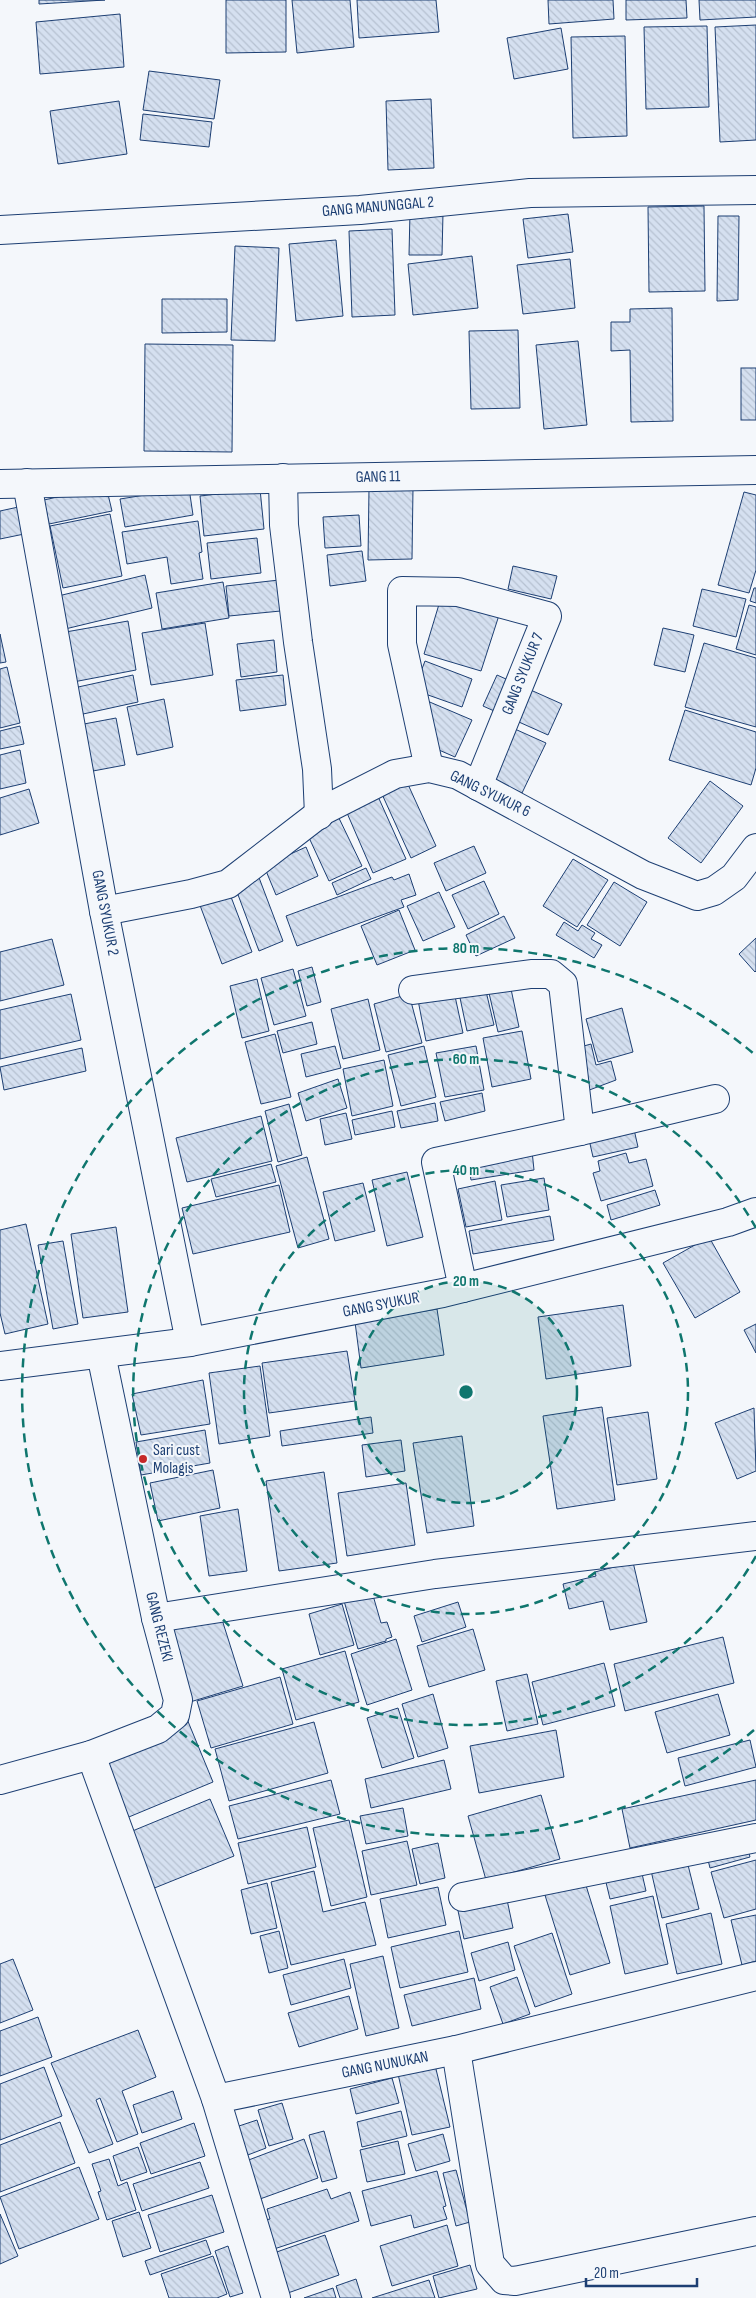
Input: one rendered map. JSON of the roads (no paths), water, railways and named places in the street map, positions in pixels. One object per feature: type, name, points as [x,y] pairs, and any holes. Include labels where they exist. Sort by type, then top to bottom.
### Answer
[{"type":"street","name":"GANG MANUNGGAL 2","points":[[0,230],[360,210],[530,193],[756,190]]},
{"type":"street","name":"GANG 11","points":[[0,484],[756,470]]},
{"type":"street","points":[[283,478],[284,525],[298,642],[317,769],[319,815]]},
{"type":"street","name":"GANG SYUKUR 2","points":[[27,483],[104,911],[190,1342]]},
{"type":"street","name":"GANG SYUKUR 7","points":[[429,768],[402,644],[402,591],[458,592],[546,616],[478,786]]},
{"type":"street","name":"GANG SYUKUR 6","points":[[104,911],[191,894],[228,884],[319,815],[395,774],[429,768],[458,775],[643,875],[697,896],[714,891],[734,877],[756,848]]},
{"type":"street","points":[[413,990],[531,974],[551,974],[562,984],[566,1002],[580,1131]]},
{"type":"street","points":[[463,1288],[436,1162],[715,1099]]},
{"type":"street","name":"GANG SYUKUR","points":[[0,1366],[190,1342],[463,1288],[728,1222],[756,1212]]},
{"type":"street","name":"GANG REZEKI","points":[[0,1780],[91,1755],[158,1729],[175,1715],[178,1700],[156,1618],[101,1354]]},
{"type":"street","points":[[156,1618],[435,1574],[756,1536]]},
{"type":"street","points":[[91,1755],[216,2099],[276,2298]]},
{"type":"street","points":[[463,1897],[756,1838]]},
{"type":"street","name":"GANG NUNUKAN","points":[[216,2099],[456,2050],[756,1976]]},
{"type":"street","points":[[456,2050],[490,2264],[504,2280],[515,2281],[756,2231]]},
{"type":"place","name":"Sari cust Molagis","points":[[143,1459]]}]
